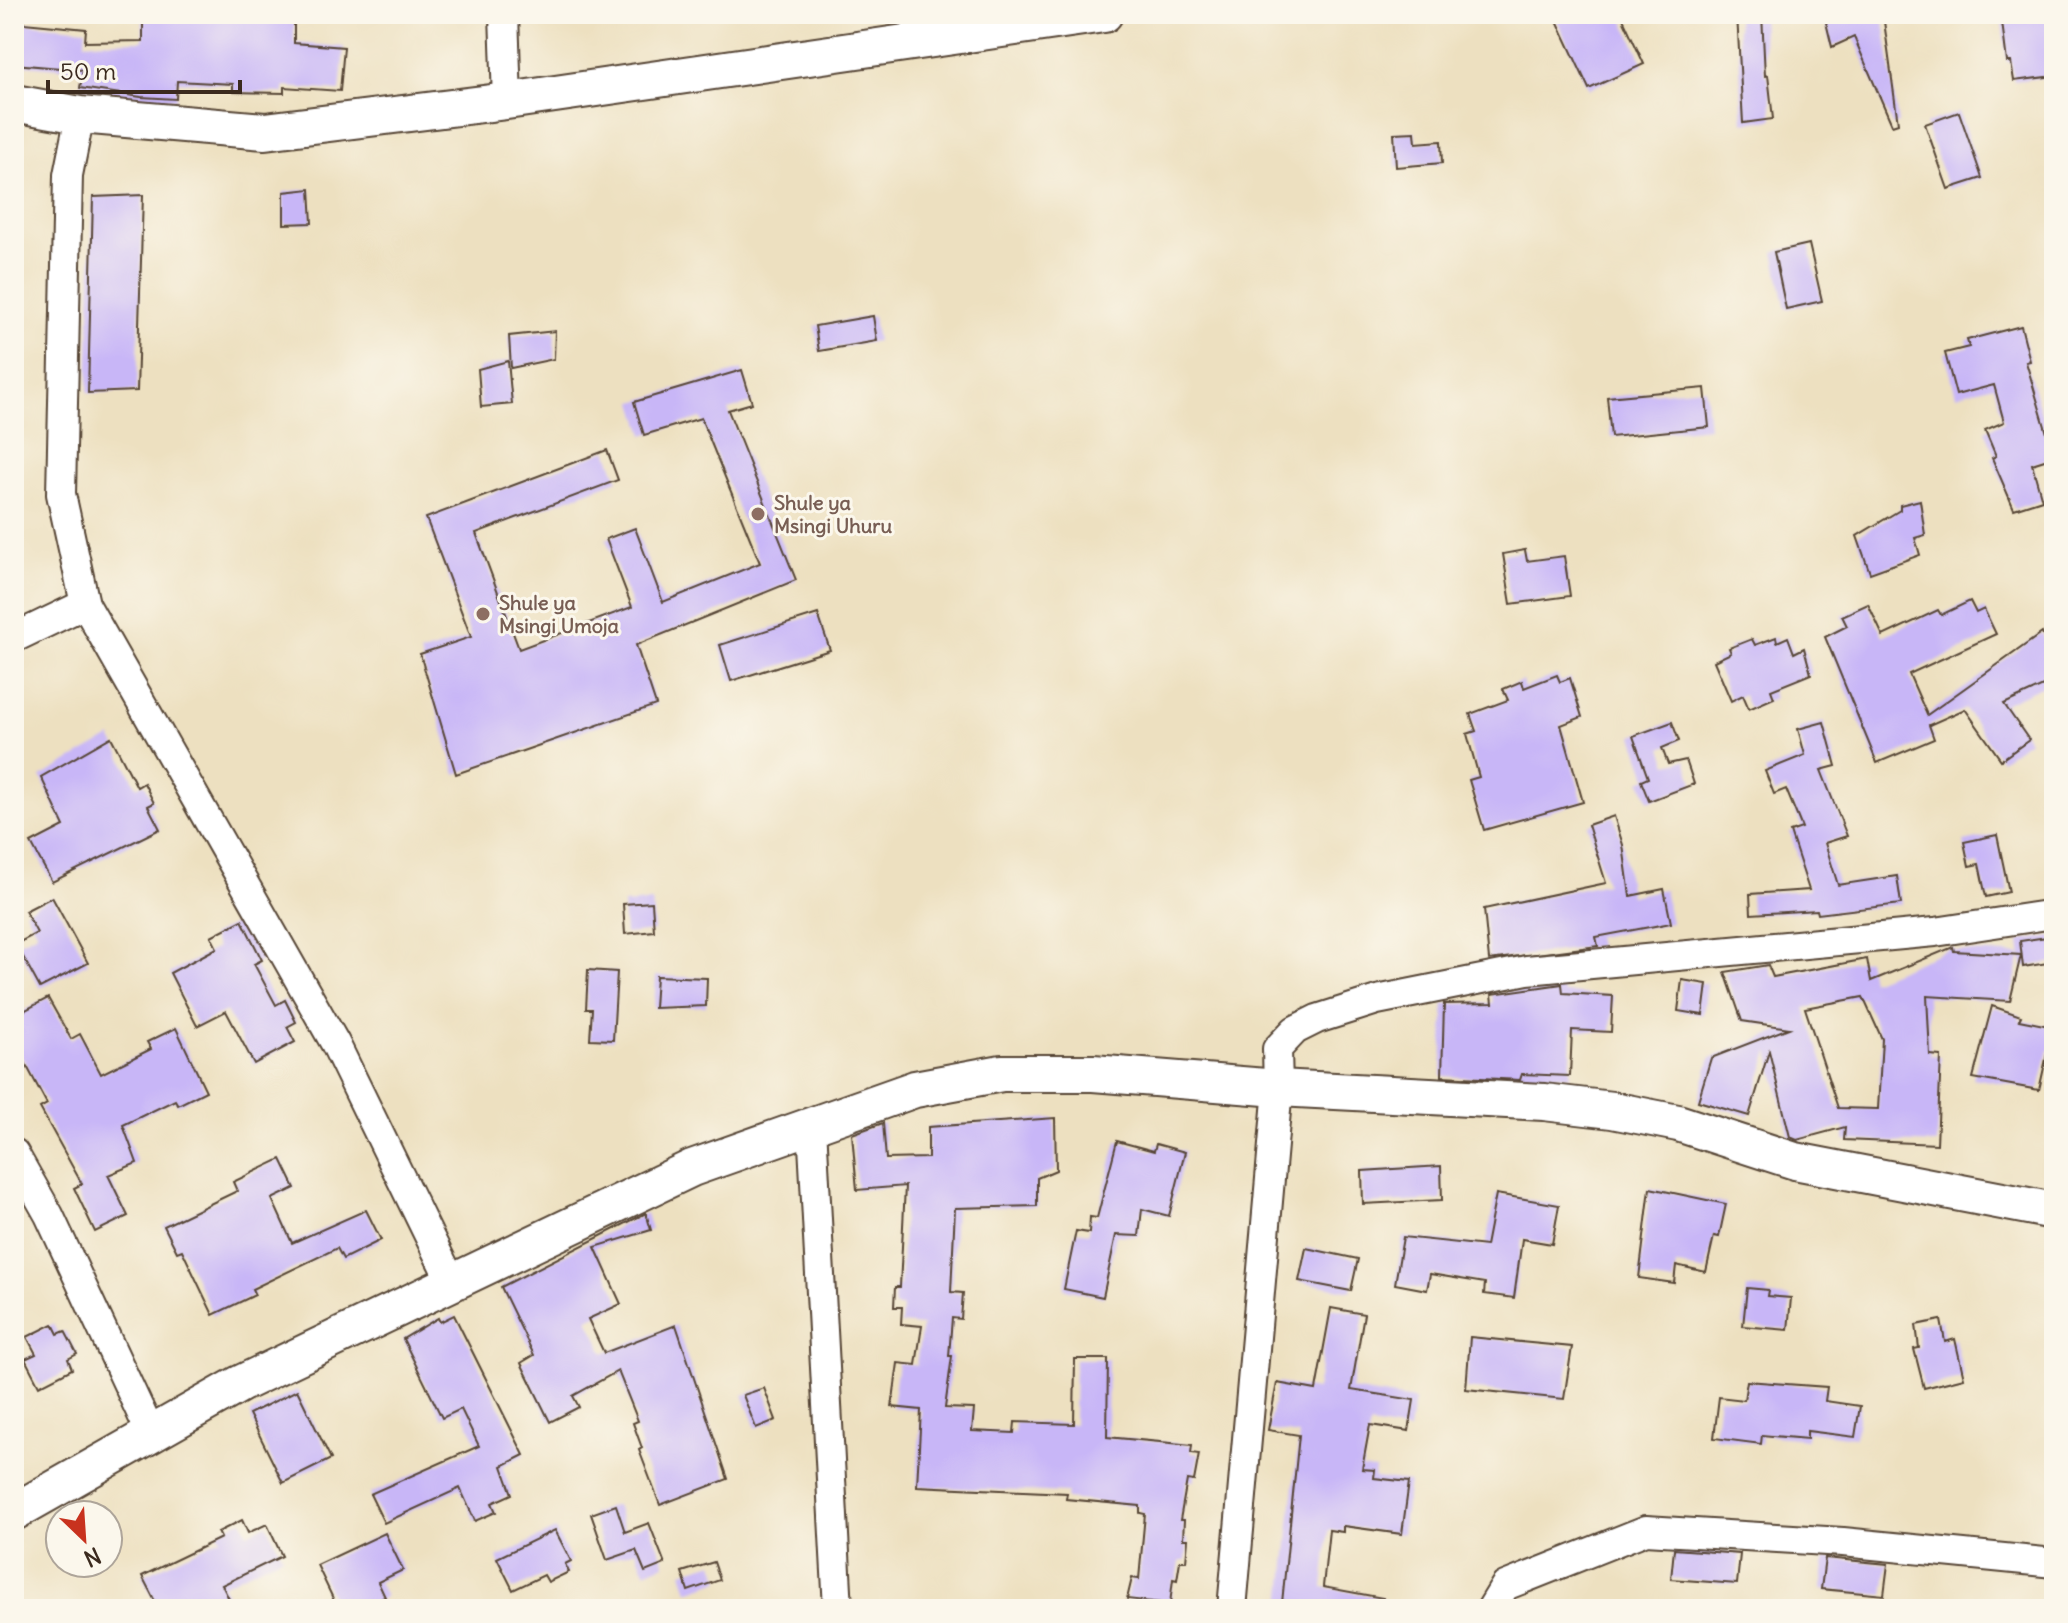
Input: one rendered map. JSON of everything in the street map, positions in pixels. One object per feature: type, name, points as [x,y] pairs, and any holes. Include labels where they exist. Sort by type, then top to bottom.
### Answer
[{"type":"street","points":[[504,14],[507,101]]},
{"type":"street","points":[[14,103],[80,115],[265,131],[507,101],[977,24],[1104,14]]},
{"type":"street","points":[[80,115],[68,175],[61,494],[85,604],[335,1043],[452,1283]]},
{"type":"street","points":[[14,638],[85,604]]},
{"type":"street","points":[[1232,1609],[1278,1088],[1277,1049],[1295,1030],[1317,1019],[1377,1000],[1527,970],[1935,932],[2054,914]]},
{"type":"street","points":[[14,1512],[240,1384],[692,1168],[915,1089],[1002,1073],[1093,1073],[1278,1088],[1544,1102],[1612,1110],[1678,1123],[1795,1161],[2054,1211]]},
{"type":"street","points":[[812,1126],[838,1609]]},
{"type":"street","points":[[14,1153],[49,1215],[151,1434]]},
{"type":"street","points":[[1491,1609],[1505,1586],[1646,1530],[1843,1542],[2054,1563]]},
{"type":"building","points":[[143,14],[294,17],[294,43],[344,47],[340,91],[284,87],[284,93],[233,92],[233,84],[177,81],[176,99],[141,97],[80,88],[83,70],[14,64],[14,22],[86,29],[85,42],[143,41]]},
{"type":"building","points":[[1554,14],[1621,14],[1644,64],[1589,89]]},
{"type":"building","points":[[1737,14],[1762,14],[1765,76],[1768,75],[1773,119],[1743,123]]},
{"type":"building","points":[[1824,14],[1883,14],[1898,123],[1892,125],[1854,37],[1832,47]]},
{"type":"building","points":[[2001,14],[2054,14],[2054,76],[2014,81],[2011,62],[2007,62]]},
{"type":"building","points":[[1959,112],[1982,178],[1948,189],[1925,124]]},
{"type":"building","points":[[1415,132],[1416,143],[1441,141],[1442,163],[1396,167],[1394,133]]},
{"type":"building","points":[[310,189],[312,223],[284,224],[284,192]]},
{"type":"building","points":[[143,195],[137,391],[88,393],[93,197]]},
{"type":"building","points":[[1809,244],[1822,301],[1786,309],[1774,252]]},
{"type":"building","points":[[873,316],[877,341],[819,351],[815,326]]},
{"type":"building","points":[[2021,326],[2030,361],[2026,362],[2054,457],[2032,464],[2042,500],[2014,509],[1992,458],[1996,456],[1985,430],[2004,422],[1994,385],[1956,395],[1945,353],[1969,347],[1967,340]]},
{"type":"building","points":[[555,331],[554,359],[511,368],[509,336]]},
{"type":"building","points":[[508,361],[512,404],[481,407],[478,369]]},
{"type":"building","points":[[742,370],[752,403],[728,410],[796,580],[636,645],[656,705],[456,774],[420,654],[471,637],[426,518],[607,450],[618,480],[476,533],[519,649],[632,607],[606,539],[635,528],[663,602],[760,563],[701,418],[644,435],[634,402]]},
{"type":"building","points":[[1705,388],[1709,427],[1611,437],[1607,397]]},
{"type":"building","points":[[1920,500],[1925,535],[1915,538],[1920,555],[1870,573],[1857,536],[1900,510],[1900,505]]},
{"type":"building","points":[[1525,550],[1527,561],[1564,556],[1570,596],[1511,604],[1503,554]]},
{"type":"building","points":[[1970,601],[1976,613],[1984,609],[1996,634],[1909,674],[1927,715],[2042,633],[2054,660],[2054,681],[2004,704],[2029,740],[2001,760],[1965,709],[1929,725],[1934,739],[1877,763],[1825,637],[1847,626],[1842,616],[1868,604],[1883,636],[1938,610],[1941,615]]},
{"type":"building","points":[[818,614],[830,650],[731,681],[720,645]]},
{"type":"building","points":[[1776,637],[1777,642],[1788,637],[1794,653],[1804,648],[1811,674],[1771,690],[1774,698],[1749,709],[1743,695],[1731,701],[1714,661],[1731,653],[1729,648],[1752,639],[1755,645]]},
{"type":"building","points":[[1557,675],[1560,682],[1570,678],[1582,717],[1561,725],[1583,802],[1484,830],[1469,780],[1479,777],[1467,734],[1476,731],[1470,714],[1508,700],[1503,689],[1522,681],[1524,688]]},
{"type":"building","points":[[1672,722],[1679,741],[1662,748],[1668,764],[1686,760],[1694,784],[1649,801],[1641,781],[1648,778],[1633,736]]},
{"type":"building","points":[[1824,722],[1836,766],[1821,770],[1847,836],[1825,843],[1838,885],[1897,876],[1901,904],[1818,914],[1817,910],[1751,914],[1750,894],[1809,890],[1790,832],[1802,828],[1786,789],[1774,794],[1765,771],[1805,755],[1798,729]]},
{"type":"building","points":[[111,737],[137,787],[144,783],[154,803],[148,806],[160,829],[52,882],[31,843],[64,826],[41,777]]},
{"type":"building","points":[[1614,816],[1623,845],[1630,896],[1664,889],[1671,923],[1596,937],[1598,946],[1489,960],[1484,909],[1606,883],[1588,825]]},
{"type":"building","points":[[1997,835],[2009,892],[1986,897],[1979,864],[1969,866],[1964,842]]},
{"type":"building","points":[[52,897],[88,963],[40,988],[16,944],[37,933],[25,911]]},
{"type":"building","points":[[652,902],[654,931],[625,934],[623,904]]},
{"type":"building","points":[[242,920],[262,960],[254,964],[276,1005],[285,1000],[296,1022],[287,1027],[295,1042],[254,1064],[226,1011],[197,1026],[170,973],[217,948],[211,936]]},
{"type":"building","points":[[2054,936],[2054,962],[2023,967],[2020,941]]},
{"type":"building","points":[[1953,947],[1954,951],[2021,955],[2010,1001],[1927,996],[1930,1055],[1941,1056],[1937,1144],[1844,1140],[1845,1127],[1797,1140],[1790,1137],[1769,1051],[1749,1116],[1698,1101],[1711,1058],[1789,1028],[1742,1021],[1725,972],[1768,965],[1773,977],[1867,959],[1871,981]],"holes":[[[1863,997],[1882,1039],[1878,1109],[1838,1108],[1805,1008]]]},
{"type":"building","points":[[588,970],[617,972],[613,1040],[590,1039],[592,1009],[586,1009]]},
{"type":"building","points":[[656,976],[707,978],[706,1006],[654,1008]]},
{"type":"building","points":[[1682,980],[1707,984],[1703,1015],[1678,1011]]},
{"type":"building","points":[[1562,984],[1563,993],[1613,996],[1611,1032],[1572,1030],[1570,1076],[1522,1074],[1520,1080],[1442,1076],[1444,1004],[1493,1003],[1492,994]]},
{"type":"building","points":[[48,998],[71,1039],[80,1034],[101,1074],[151,1049],[147,1042],[176,1028],[206,1091],[178,1105],[175,1100],[123,1125],[137,1163],[108,1175],[128,1216],[95,1232],[74,1188],[82,1184],[40,1108],[47,1104],[14,1042],[14,1016]]},
{"type":"building","points":[[1992,1006],[2021,1016],[2019,1020],[2054,1027],[2054,1051],[2048,1050],[2039,1090],[1973,1078]]},
{"type":"building","points":[[1055,1118],[1056,1170],[1037,1178],[1037,1206],[955,1208],[951,1292],[963,1293],[961,1319],[952,1318],[949,1356],[952,1356],[945,1408],[974,1409],[972,1431],[1014,1433],[1015,1422],[1074,1424],[1075,1359],[1108,1359],[1107,1437],[1192,1445],[1191,1453],[1199,1454],[1194,1481],[1187,1480],[1180,1520],[1184,1520],[1183,1539],[1188,1539],[1186,1561],[1180,1561],[1177,1580],[1173,1579],[1170,1604],[1127,1599],[1132,1578],[1139,1579],[1145,1514],[1140,1513],[1140,1506],[1066,1499],[1067,1493],[917,1486],[921,1410],[892,1407],[898,1363],[916,1365],[922,1326],[901,1324],[902,1307],[894,1307],[895,1287],[900,1287],[905,1186],[857,1190],[852,1134],[883,1123],[886,1159],[928,1158],[928,1127]]},
{"type":"building","points":[[1117,1141],[1154,1151],[1156,1144],[1185,1152],[1169,1216],[1142,1209],[1139,1236],[1116,1235],[1103,1297],[1064,1289],[1076,1231],[1089,1233],[1090,1217],[1097,1218]]},
{"type":"building","points":[[281,1159],[295,1188],[272,1199],[292,1243],[366,1210],[381,1240],[343,1259],[337,1248],[252,1289],[255,1295],[213,1315],[182,1250],[177,1252],[164,1226],[237,1191],[233,1182]]},
{"type":"building","points":[[1441,1166],[1442,1200],[1363,1204],[1362,1171]]},
{"type":"building","points":[[1650,1188],[1726,1204],[1719,1237],[1714,1236],[1706,1272],[1676,1265],[1674,1283],[1639,1278]]},
{"type":"building","points":[[1496,1194],[1559,1205],[1552,1244],[1522,1239],[1514,1298],[1484,1294],[1485,1283],[1430,1274],[1427,1290],[1395,1284],[1403,1237],[1486,1246]]},
{"type":"building","points":[[646,1213],[651,1230],[595,1247],[621,1304],[588,1319],[604,1353],[676,1325],[728,1479],[660,1505],[639,1450],[642,1448],[633,1423],[638,1421],[618,1371],[573,1396],[579,1407],[550,1422],[521,1363],[534,1355],[501,1287]]},
{"type":"building","points":[[1306,1248],[1358,1259],[1351,1291],[1299,1281]]},
{"type":"building","points":[[1747,1288],[1768,1290],[1767,1296],[1791,1298],[1788,1330],[1743,1326]]},
{"type":"building","points":[[1331,1308],[1364,1314],[1351,1390],[1414,1400],[1409,1431],[1370,1425],[1362,1469],[1375,1470],[1374,1478],[1409,1482],[1402,1534],[1343,1526],[1343,1532],[1329,1530],[1323,1587],[1383,1598],[1382,1609],[1282,1603],[1299,1435],[1268,1430],[1277,1383],[1316,1390]]},
{"type":"building","points":[[454,1315],[524,1455],[502,1466],[512,1494],[492,1503],[496,1512],[475,1521],[460,1488],[384,1523],[370,1494],[479,1446],[461,1409],[442,1418],[403,1339],[438,1318],[440,1322]]},
{"type":"building","points":[[1941,1320],[1945,1342],[1955,1339],[1964,1378],[1924,1388],[1914,1349],[1919,1348],[1916,1325]]},
{"type":"building","points":[[53,1324],[58,1334],[65,1331],[77,1354],[68,1359],[72,1369],[39,1386],[25,1359],[36,1354],[27,1337]]},
{"type":"building","points":[[1470,1337],[1572,1347],[1564,1399],[1466,1389]]},
{"type":"building","points":[[1747,1381],[1827,1387],[1825,1401],[1860,1406],[1855,1437],[1807,1431],[1807,1439],[1762,1435],[1761,1444],[1714,1438],[1719,1397],[1744,1400]]},
{"type":"building","points":[[764,1388],[776,1420],[756,1428],[743,1395]]},
{"type":"building","points":[[297,1390],[331,1459],[283,1483],[249,1414]]},
{"type":"building","points":[[616,1505],[625,1532],[649,1523],[665,1564],[645,1572],[636,1550],[607,1560],[591,1514]]},
{"type":"building","points":[[242,1520],[248,1533],[267,1524],[282,1556],[222,1585],[230,1601],[214,1609],[159,1609],[142,1576],[221,1538],[218,1532]]},
{"type":"building","points":[[555,1530],[571,1561],[565,1564],[569,1572],[548,1582],[544,1575],[513,1590],[497,1558]]},
{"type":"building","points":[[385,1533],[403,1570],[378,1582],[385,1597],[360,1609],[338,1609],[317,1565]]},
{"type":"building","points":[[1674,1549],[1740,1554],[1737,1584],[1671,1579]]},
{"type":"building","points":[[1825,1558],[1888,1564],[1884,1595],[1821,1589]]},
{"type":"building","points":[[714,1562],[720,1580],[688,1591],[682,1572]]},
{"type":"place","name":"Shule ya Msingi Uhuru","points":[[758,514]]},
{"type":"place","name":"Shule ya Msingi Umoja","points":[[483,614]]}]
